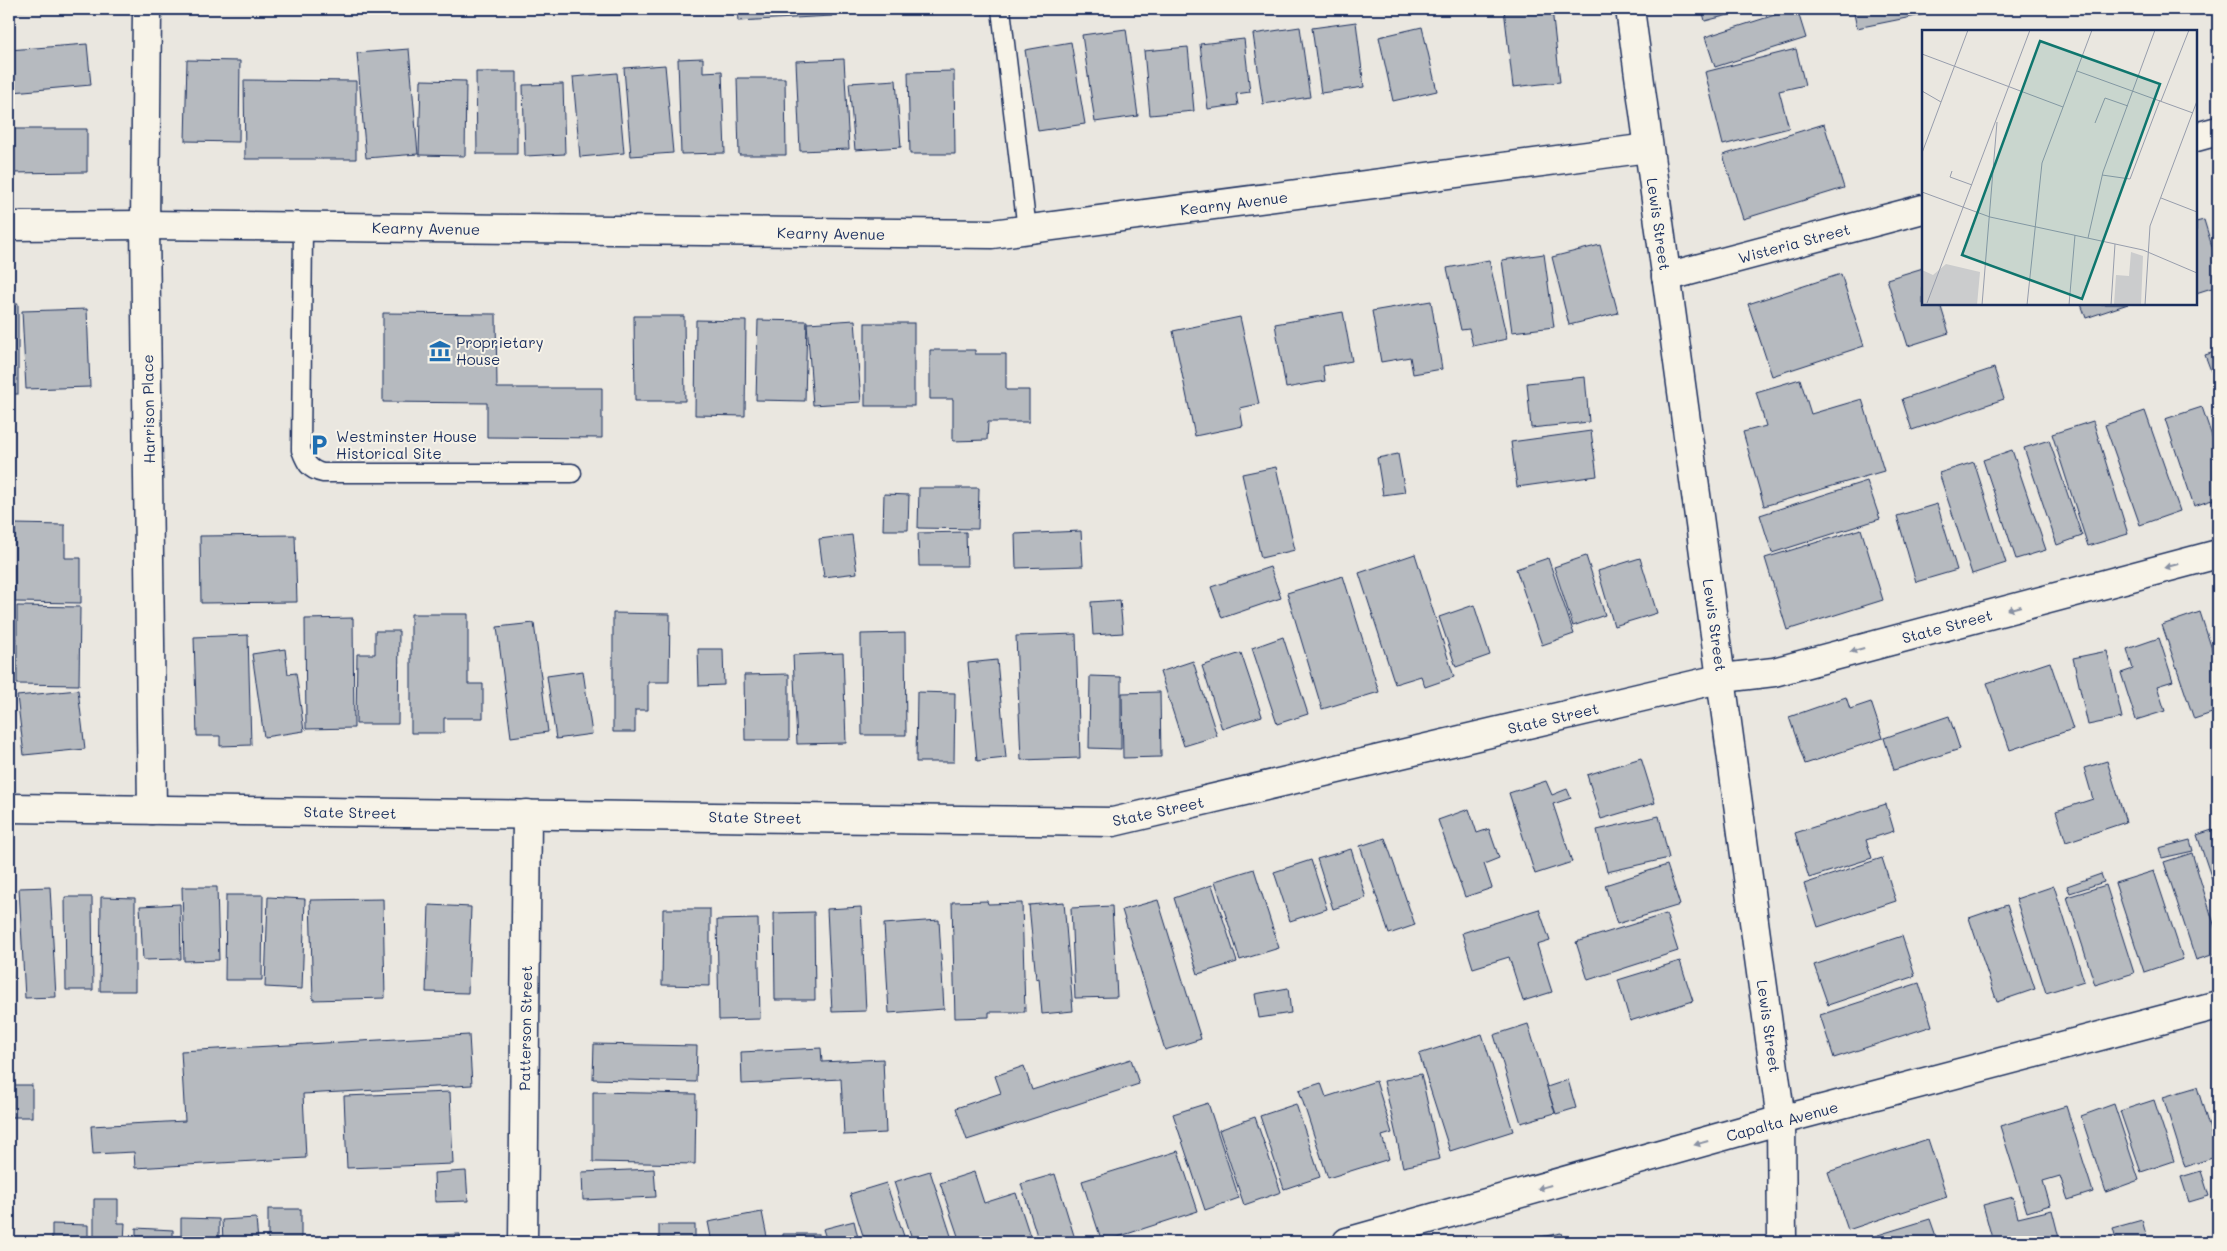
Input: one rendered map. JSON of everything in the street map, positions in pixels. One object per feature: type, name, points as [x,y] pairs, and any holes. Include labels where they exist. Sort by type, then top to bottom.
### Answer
[{"type":"street","name":"Harrison Place","points":[[147,9],[145,225],[152,810]]},
{"type":"street","name":"Lewis Street","points":[[1630,9],[1782,1120],[1782,1242]]},
{"type":"street","points":[[2197,137],[2218,131]]},
{"type":"street","name":"Kearny Avenue","points":[[9,226],[145,225],[992,234],[1648,148]]},
{"type":"street","name":"Wisteria Street","points":[[1666,276],[1922,209]]},
{"type":"street","name":"State Street","points":[[9,808],[1113,822],[1722,678],[1774,672],[2218,554]]},
{"type":"street","name":"Patterson Street","points":[[523,1242],[527,814]]},
{"type":"street","name":"Capalta Avenue","points":[[1347,1242],[1782,1120],[2218,1005]]},
{"type":"lane","points":[[1001,9],[1027,230]]},
{"type":"lane","points":[[303,227],[301,450],[308,466],[314,471],[323,473],[572,473]]},
{"type":"building","points":[[9,9],[83,9],[9,11]]},
{"type":"building","points":[[547,9],[571,9],[571,12],[547,11]]},
{"type":"building","points":[[590,9],[623,9],[624,15],[590,15]]},
{"type":"building","points":[[737,9],[831,9],[832,16],[738,21]]},
{"type":"building","points":[[1504,9],[1552,9],[1560,82],[1513,87]]},
{"type":"building","points":[[1702,9],[1748,9],[1748,10],[1705,21]]},
{"type":"building","points":[[1797,9],[1806,38],[1715,67],[1705,37]]},
{"type":"building","points":[[1853,9],[1951,9],[1857,28]]},
{"type":"building","points":[[1356,22],[1364,87],[1321,93],[1312,28]]},
{"type":"building","points":[[1300,27],[1310,97],[1263,104],[1253,34]]},
{"type":"building","points":[[1422,27],[1437,91],[1393,101],[1379,37]]},
{"type":"building","points":[[1126,29],[1138,116],[1095,122],[1082,35]]},
{"type":"building","points":[[1244,39],[1250,92],[1236,94],[1238,105],[1208,109],[1200,44]]},
{"type":"building","points":[[1071,42],[1085,124],[1038,131],[1025,50]]},
{"type":"building","points":[[87,44],[91,85],[13,92],[9,50]]},
{"type":"building","points":[[1188,47],[1194,111],[1150,115],[1144,51]]},
{"type":"building","points":[[409,49],[418,154],[366,158],[357,53]]},
{"type":"building","points":[[1796,49],[1805,85],[1779,91],[1789,128],[1723,145],[1705,72]]},
{"type":"building","points":[[703,58],[703,72],[722,71],[725,153],[681,154],[678,59]]},
{"type":"building","points":[[844,59],[849,149],[800,151],[796,61]]},
{"type":"building","points":[[187,60],[240,61],[239,142],[185,141]]},
{"type":"building","points":[[665,65],[673,153],[631,156],[624,68]]},
{"type":"building","points":[[954,71],[955,154],[910,154],[908,72]]},
{"type":"building","points":[[476,72],[517,72],[517,154],[477,154]]},
{"type":"building","points":[[617,73],[624,153],[580,157],[573,77]]},
{"type":"building","points":[[737,78],[785,78],[786,155],[739,155]]},
{"type":"building","points":[[244,80],[356,81],[356,159],[245,159]]},
{"type":"building","points":[[421,80],[466,81],[465,156],[419,155]]},
{"type":"building","points":[[896,80],[901,147],[855,150],[849,83]]},
{"type":"building","points":[[563,84],[565,154],[525,156],[523,85]]},
{"type":"building","points":[[1824,124],[1844,188],[1743,219],[1723,155]]},
{"type":"building","points":[[9,129],[87,129],[87,172],[9,173]]},
{"type":"building","points":[[2204,220],[2218,266],[2218,286],[2197,293],[2197,222]]},
{"type":"building","points":[[1600,245],[1618,313],[1569,325],[1552,257]]},
{"type":"building","points":[[1544,254],[1554,327],[1512,332],[1502,260]]},
{"type":"building","points":[[1489,260],[1507,339],[1473,346],[1469,329],[1461,330],[1447,268]]},
{"type":"building","points":[[1922,268],[1922,305],[1940,305],[1949,333],[1908,346],[1887,279]]},
{"type":"building","points":[[1841,274],[1864,346],[1772,376],[1748,304]]},
{"type":"building","points":[[1431,301],[1442,369],[1413,374],[1410,357],[1381,362],[1372,311]]},
{"type":"building","points":[[9,304],[18,304],[18,394],[9,394]]},
{"type":"building","points":[[2081,305],[2125,305],[2086,318]]},
{"type":"building","points":[[87,309],[90,387],[26,389],[22,311]]},
{"type":"building","points":[[1343,312],[1352,361],[1323,366],[1325,381],[1286,388],[1275,324]]},
{"type":"building","name":"Proprietary House","points":[[383,313],[496,314],[497,388],[602,388],[602,438],[487,437],[487,403],[383,402]]},
{"type":"building","points":[[634,316],[684,316],[685,401],[635,401]]},
{"type":"building","points":[[1240,317],[1259,404],[1240,408],[1243,426],[1195,436],[1173,331]]},
{"type":"building","points":[[696,320],[746,321],[745,416],[695,415]]},
{"type":"building","points":[[758,320],[807,321],[805,401],[756,400]]},
{"type":"building","points":[[855,320],[861,402],[813,405],[807,323]]},
{"type":"building","points":[[865,323],[914,323],[914,406],[865,406]]},
{"type":"building","points":[[930,350],[975,350],[975,354],[1006,354],[1006,390],[1029,390],[1029,422],[988,422],[987,440],[953,441],[953,399],[930,399]]},
{"type":"building","points":[[2218,351],[2218,378],[2214,379],[2205,355]]},
{"type":"building","points":[[1994,368],[2004,399],[1912,430],[1902,399]]},
{"type":"building","points":[[1585,377],[1589,422],[1531,428],[1527,383]]},
{"type":"building","points":[[1800,379],[1811,414],[1862,399],[1884,471],[1764,506],[1743,432],[1766,426],[1756,392]]},
{"type":"building","points":[[2202,407],[2218,454],[2218,498],[2194,506],[2165,419]]},
{"type":"building","points":[[2145,411],[2180,511],[2140,525],[2105,425]]},
{"type":"building","points":[[2093,421],[2128,534],[2088,546],[2052,434]]},
{"type":"building","points":[[1591,431],[1597,476],[1517,487],[1511,442]]},
{"type":"building","points":[[2049,440],[2082,536],[2057,545],[2024,448]]},
{"type":"building","points":[[2012,450],[2046,550],[2016,559],[1983,460]]},
{"type":"building","points":[[1398,454],[1405,492],[1383,495],[1377,458]]},
{"type":"building","points":[[1974,462],[2006,563],[1972,574],[1939,473]]},
{"type":"building","points":[[1276,467],[1295,550],[1261,558],[1242,474]]},
{"type":"building","points":[[1867,481],[1880,519],[1772,553],[1760,515]]},
{"type":"building","points":[[919,488],[979,488],[978,529],[918,528]]},
{"type":"building","points":[[884,494],[909,495],[908,530],[883,530]]},
{"type":"building","points":[[1937,504],[1957,570],[1916,582],[1897,516]]},
{"type":"building","points":[[15,524],[65,525],[65,558],[81,558],[81,603],[15,602]]},
{"type":"building","points":[[1861,529],[1883,600],[1787,630],[1765,558]]},
{"type":"building","points":[[1081,531],[1083,566],[1016,568],[1015,534]]},
{"type":"building","points":[[966,532],[967,566],[919,566],[918,533]]},
{"type":"building","points":[[295,535],[297,602],[201,603],[200,536]]},
{"type":"building","points":[[852,535],[857,573],[824,577],[819,539]]},
{"type":"building","points":[[1415,554],[1454,677],[1425,687],[1421,676],[1395,684],[1359,573]]},
{"type":"building","points":[[1586,556],[1605,615],[1573,626],[1554,567]]},
{"type":"building","points":[[1548,558],[1574,634],[1542,645],[1516,569]]},
{"type":"building","points":[[1640,558],[1657,613],[1614,626],[1598,571]]},
{"type":"building","points":[[1270,567],[1281,598],[1222,618],[1211,587]]},
{"type":"building","points":[[1343,576],[1379,692],[1322,709],[1287,593]]},
{"type":"building","points":[[1120,600],[1123,633],[1093,635],[1091,602]]},
{"type":"building","points":[[1474,605],[1490,655],[1456,667],[1439,617]]},
{"type":"building","points":[[17,606],[80,607],[79,685],[17,684]]},
{"type":"building","points":[[2200,612],[2218,668],[2218,711],[2194,719],[2162,625]]},
{"type":"building","points":[[613,613],[670,614],[669,682],[648,682],[648,710],[635,710],[635,732],[613,732]]},
{"type":"building","points":[[411,614],[468,614],[468,684],[483,684],[483,718],[444,718],[444,733],[411,733]]},
{"type":"building","points":[[353,618],[354,728],[306,729],[305,619]]},
{"type":"building","points":[[534,623],[548,732],[511,737],[497,627]]},
{"type":"building","points":[[9,631],[14,631],[13,680],[9,680]]},
{"type":"building","points":[[375,631],[399,631],[398,724],[356,724],[357,654],[375,654]]},
{"type":"building","points":[[905,633],[906,735],[862,735],[861,634]]},
{"type":"building","points":[[1076,634],[1080,758],[1021,760],[1016,636]]},
{"type":"building","points":[[248,635],[251,745],[220,746],[220,736],[197,736],[194,637]]},
{"type":"building","points":[[1283,637],[1308,714],[1277,724],[1252,648]]},
{"type":"building","points":[[2159,638],[2173,681],[2157,686],[2165,711],[2136,720],[2121,673],[2133,669],[2127,649]]},
{"type":"building","points":[[285,649],[288,674],[296,673],[304,731],[264,737],[252,654]]},
{"type":"building","points":[[698,649],[723,649],[724,685],[699,686]]},
{"type":"building","points":[[2107,651],[2122,718],[2088,725],[2073,658]]},
{"type":"building","points":[[843,653],[846,743],[797,744],[793,655]]},
{"type":"building","points":[[1241,653],[1262,716],[1222,729],[1202,666]]},
{"type":"building","points":[[997,660],[1006,758],[977,761],[968,663]]},
{"type":"building","points":[[1193,661],[1217,736],[1184,746],[1160,672]]},
{"type":"building","points":[[2050,662],[2073,729],[2010,750],[1987,683]]},
{"type":"building","points":[[583,671],[592,734],[556,739],[547,676]]},
{"type":"building","points":[[789,674],[789,740],[745,740],[744,675]]},
{"type":"building","points":[[1090,676],[1121,677],[1121,749],[1089,748]]},
{"type":"building","points":[[78,690],[85,749],[24,755],[17,696]]},
{"type":"building","points":[[917,692],[955,693],[954,762],[916,762]]},
{"type":"building","points":[[1160,692],[1161,757],[1123,758],[1122,693]]},
{"type":"building","points":[[1846,697],[1850,709],[1871,702],[1883,738],[1805,764],[1789,717]]},
{"type":"building","points":[[1949,716],[1960,749],[1894,770],[1884,738]]},
{"type":"building","points":[[1641,758],[1655,803],[1601,819],[1587,775]]},
{"type":"building","points":[[2107,761],[2126,822],[2066,842],[2056,811],[2093,799],[2084,768]]},
{"type":"building","points":[[1546,781],[1552,795],[1567,789],[1571,798],[1553,804],[1572,862],[1535,874],[1509,793]]},
{"type":"building","points":[[1886,804],[1894,831],[1866,840],[1872,858],[1809,878],[1795,833]]},
{"type":"building","points":[[1469,809],[1477,833],[1489,829],[1499,858],[1484,864],[1492,888],[1465,897],[1438,820]]},
{"type":"building","points":[[1659,816],[1669,858],[1607,872],[1597,830]]},
{"type":"building","points":[[2218,828],[2218,897],[2197,835]]},
{"type":"building","points":[[1385,838],[1415,925],[1389,934],[1360,846]]},
{"type":"building","points":[[2190,840],[2193,851],[2162,858],[2159,848]]},
{"type":"building","points":[[1351,849],[1366,898],[1333,909],[1317,859]]},
{"type":"building","points":[[2192,853],[2218,937],[2218,953],[2196,960],[2164,862]]},
{"type":"building","points":[[1882,858],[1896,901],[1818,927],[1804,884]]},
{"type":"building","points":[[1311,860],[1327,909],[1290,921],[1274,872]]},
{"type":"building","points":[[1667,865],[1680,905],[1617,924],[1605,885]]},
{"type":"building","points":[[1254,869],[1279,948],[1240,960],[1215,881]]},
{"type":"building","points":[[2154,871],[2183,959],[2144,972],[2115,883]]},
{"type":"building","points":[[2101,874],[2104,882],[2070,893],[2067,886]]},
{"type":"building","points":[[9,885],[12,978],[9,979]]},
{"type":"building","points":[[1212,885],[1237,962],[1198,974],[1174,898]]},
{"type":"building","points":[[2106,885],[2134,973],[2095,985],[2067,897]]},
{"type":"building","points":[[2054,886],[2084,981],[2046,993],[2016,899]]},
{"type":"building","points":[[50,887],[56,997],[25,998],[19,888]]},
{"type":"building","points":[[182,887],[217,887],[219,960],[184,961]]},
{"type":"building","points":[[226,895],[263,895],[262,980],[225,980]]},
{"type":"building","points":[[65,897],[92,897],[93,990],[66,990]]},
{"type":"building","points":[[101,897],[135,898],[135,991],[100,991]]},
{"type":"building","points":[[268,897],[305,899],[302,989],[265,987]]},
{"type":"building","points":[[383,899],[385,998],[313,1000],[310,900]]},
{"type":"building","points":[[1158,900],[1201,1039],[1165,1050],[1122,910]]},
{"type":"building","points":[[987,901],[988,904],[1022,903],[1025,1012],[989,1012],[989,1017],[955,1018],[952,902]]},
{"type":"building","points":[[1064,902],[1073,1011],[1042,1014],[1039,978],[1036,979],[1029,905]]},
{"type":"building","points":[[180,904],[181,959],[143,960],[140,906]]},
{"type":"building","points":[[429,905],[471,907],[468,993],[426,992]]},
{"type":"building","points":[[2007,905],[2035,989],[1997,1002],[1969,918]]},
{"type":"building","points":[[1112,906],[1117,997],[1075,998],[1071,908]]},
{"type":"building","points":[[861,907],[866,1011],[832,1012],[827,909]]},
{"type":"building","points":[[663,909],[710,909],[710,986],[662,985]]},
{"type":"building","points":[[1539,909],[1550,941],[1537,945],[1552,992],[1523,1001],[1509,957],[1473,968],[1462,933]]},
{"type":"building","points":[[814,912],[815,1000],[775,1000],[774,913]]},
{"type":"building","points":[[1666,914],[1678,951],[1588,980],[1576,942]]},
{"type":"building","points":[[758,919],[760,1019],[719,1020],[717,920]]},
{"type":"building","points":[[939,920],[944,1009],[889,1013],[884,924]]},
{"type":"building","points":[[1902,936],[1915,976],[1828,1005],[1814,965]]},
{"type":"building","points":[[1680,961],[1693,1001],[1630,1021],[1618,980]]},
{"type":"building","points":[[1919,983],[1932,1026],[1834,1058],[1820,1015]]},
{"type":"building","points":[[1288,988],[1291,1013],[1259,1018],[1255,994]]},
{"type":"building","points":[[1528,1024],[1555,1113],[1521,1123],[1494,1035]]},
{"type":"building","points":[[1482,1034],[1513,1131],[1450,1151],[1419,1054]]},
{"type":"building","points":[[469,1035],[472,1085],[303,1094],[306,1158],[135,1168],[134,1152],[93,1154],[91,1126],[185,1121],[181,1051]]},
{"type":"building","points":[[594,1044],[697,1046],[696,1082],[593,1079]]},
{"type":"building","points":[[821,1048],[822,1062],[883,1059],[886,1133],[844,1135],[841,1079],[742,1084],[741,1052]]},
{"type":"building","points":[[1131,1059],[1139,1084],[967,1140],[956,1108],[1001,1093],[995,1076],[1024,1066],[1032,1090]]},
{"type":"building","points":[[1421,1074],[1440,1159],[1403,1167],[1384,1081]]},
{"type":"building","points":[[1568,1080],[1576,1108],[1556,1114],[1547,1087]]},
{"type":"building","points":[[1376,1081],[1392,1133],[1382,1136],[1389,1159],[1328,1178],[1299,1090],[1321,1083],[1326,1097]]},
{"type":"building","points":[[9,1085],[32,1085],[32,1117],[9,1117]]},
{"type":"building","points":[[2197,1087],[2218,1156],[2185,1167],[2163,1097]]},
{"type":"building","points":[[450,1092],[453,1164],[347,1168],[344,1096]]},
{"type":"building","points":[[593,1092],[696,1094],[695,1164],[593,1162]]},
{"type":"building","points":[[2154,1100],[2174,1161],[2141,1172],[2120,1111]]},
{"type":"building","points":[[1208,1103],[1239,1198],[1205,1210],[1173,1114]]},
{"type":"building","points":[[1296,1104],[1320,1177],[1284,1189],[1260,1116]]},
{"type":"building","points":[[2114,1104],[2139,1180],[2106,1192],[2081,1116]]},
{"type":"building","points":[[2066,1106],[2093,1192],[2068,1200],[2060,1176],[2043,1181],[2050,1205],[2027,1212],[2000,1126]]},
{"type":"building","points":[[1255,1117],[1281,1192],[1244,1205],[1219,1130]]},
{"type":"building","points":[[1928,1139],[1947,1197],[1848,1230],[1828,1172]]},
{"type":"building","points":[[1178,1151],[1198,1211],[1102,1242],[1082,1181]]},
{"type":"building","points":[[654,1169],[656,1197],[583,1200],[582,1172]]},
{"type":"building","points":[[466,1171],[468,1201],[435,1202],[434,1173]]},
{"type":"building","points":[[930,1171],[953,1242],[913,1242],[894,1182]]},
{"type":"building","points":[[2201,1171],[2209,1196],[2189,1202],[2181,1177]]},
{"type":"building","points":[[974,1172],[984,1203],[1016,1193],[1032,1242],[960,1242],[940,1183]]},
{"type":"building","points":[[1055,1174],[1076,1242],[1039,1242],[1021,1184]]},
{"type":"building","points":[[886,1183],[906,1242],[865,1242],[850,1194]]},
{"type":"building","points":[[2013,1197],[2018,1218],[2052,1210],[2060,1242],[1993,1242],[1983,1205]]},
{"type":"building","points":[[94,1199],[118,1199],[118,1223],[125,1223],[124,1242],[94,1242]]},
{"type":"building","points":[[268,1209],[301,1209],[301,1242],[268,1242]]},
{"type":"building","points":[[762,1212],[768,1242],[712,1242],[708,1222]]},
{"type":"building","points":[[181,1218],[219,1219],[219,1242],[181,1242]]},
{"type":"building","points":[[256,1218],[258,1242],[223,1242],[222,1220]]},
{"type":"building","points":[[1930,1219],[1938,1242],[1855,1242]]},
{"type":"building","points":[[2142,1220],[2148,1242],[2117,1242],[2113,1228]]},
{"type":"building","points":[[854,1221],[859,1242],[827,1242],[823,1229]]},
{"type":"building","points":[[52,1224],[88,1225],[88,1242],[52,1242]]},
{"type":"building","points":[[659,1225],[695,1225],[695,1242],[659,1242]]},
{"type":"building","points":[[136,1228],[173,1230],[173,1242],[136,1242]]},
{"type":"building","points":[[1561,1233],[1564,1242],[1530,1242],[1530,1239]]},
{"type":"building","points":[[460,1234],[460,1242],[413,1242],[412,1236]]},
{"type":"building","points":[[783,1234],[819,1234],[819,1242],[783,1242]]},
{"type":"building","points":[[380,1240],[380,1242],[324,1242]]},
{"type":"place","name":"Proprietary House","points":[[440,351]]},
{"type":"place","name":"Westminster House Historical Site","points":[[319,445]]}]
